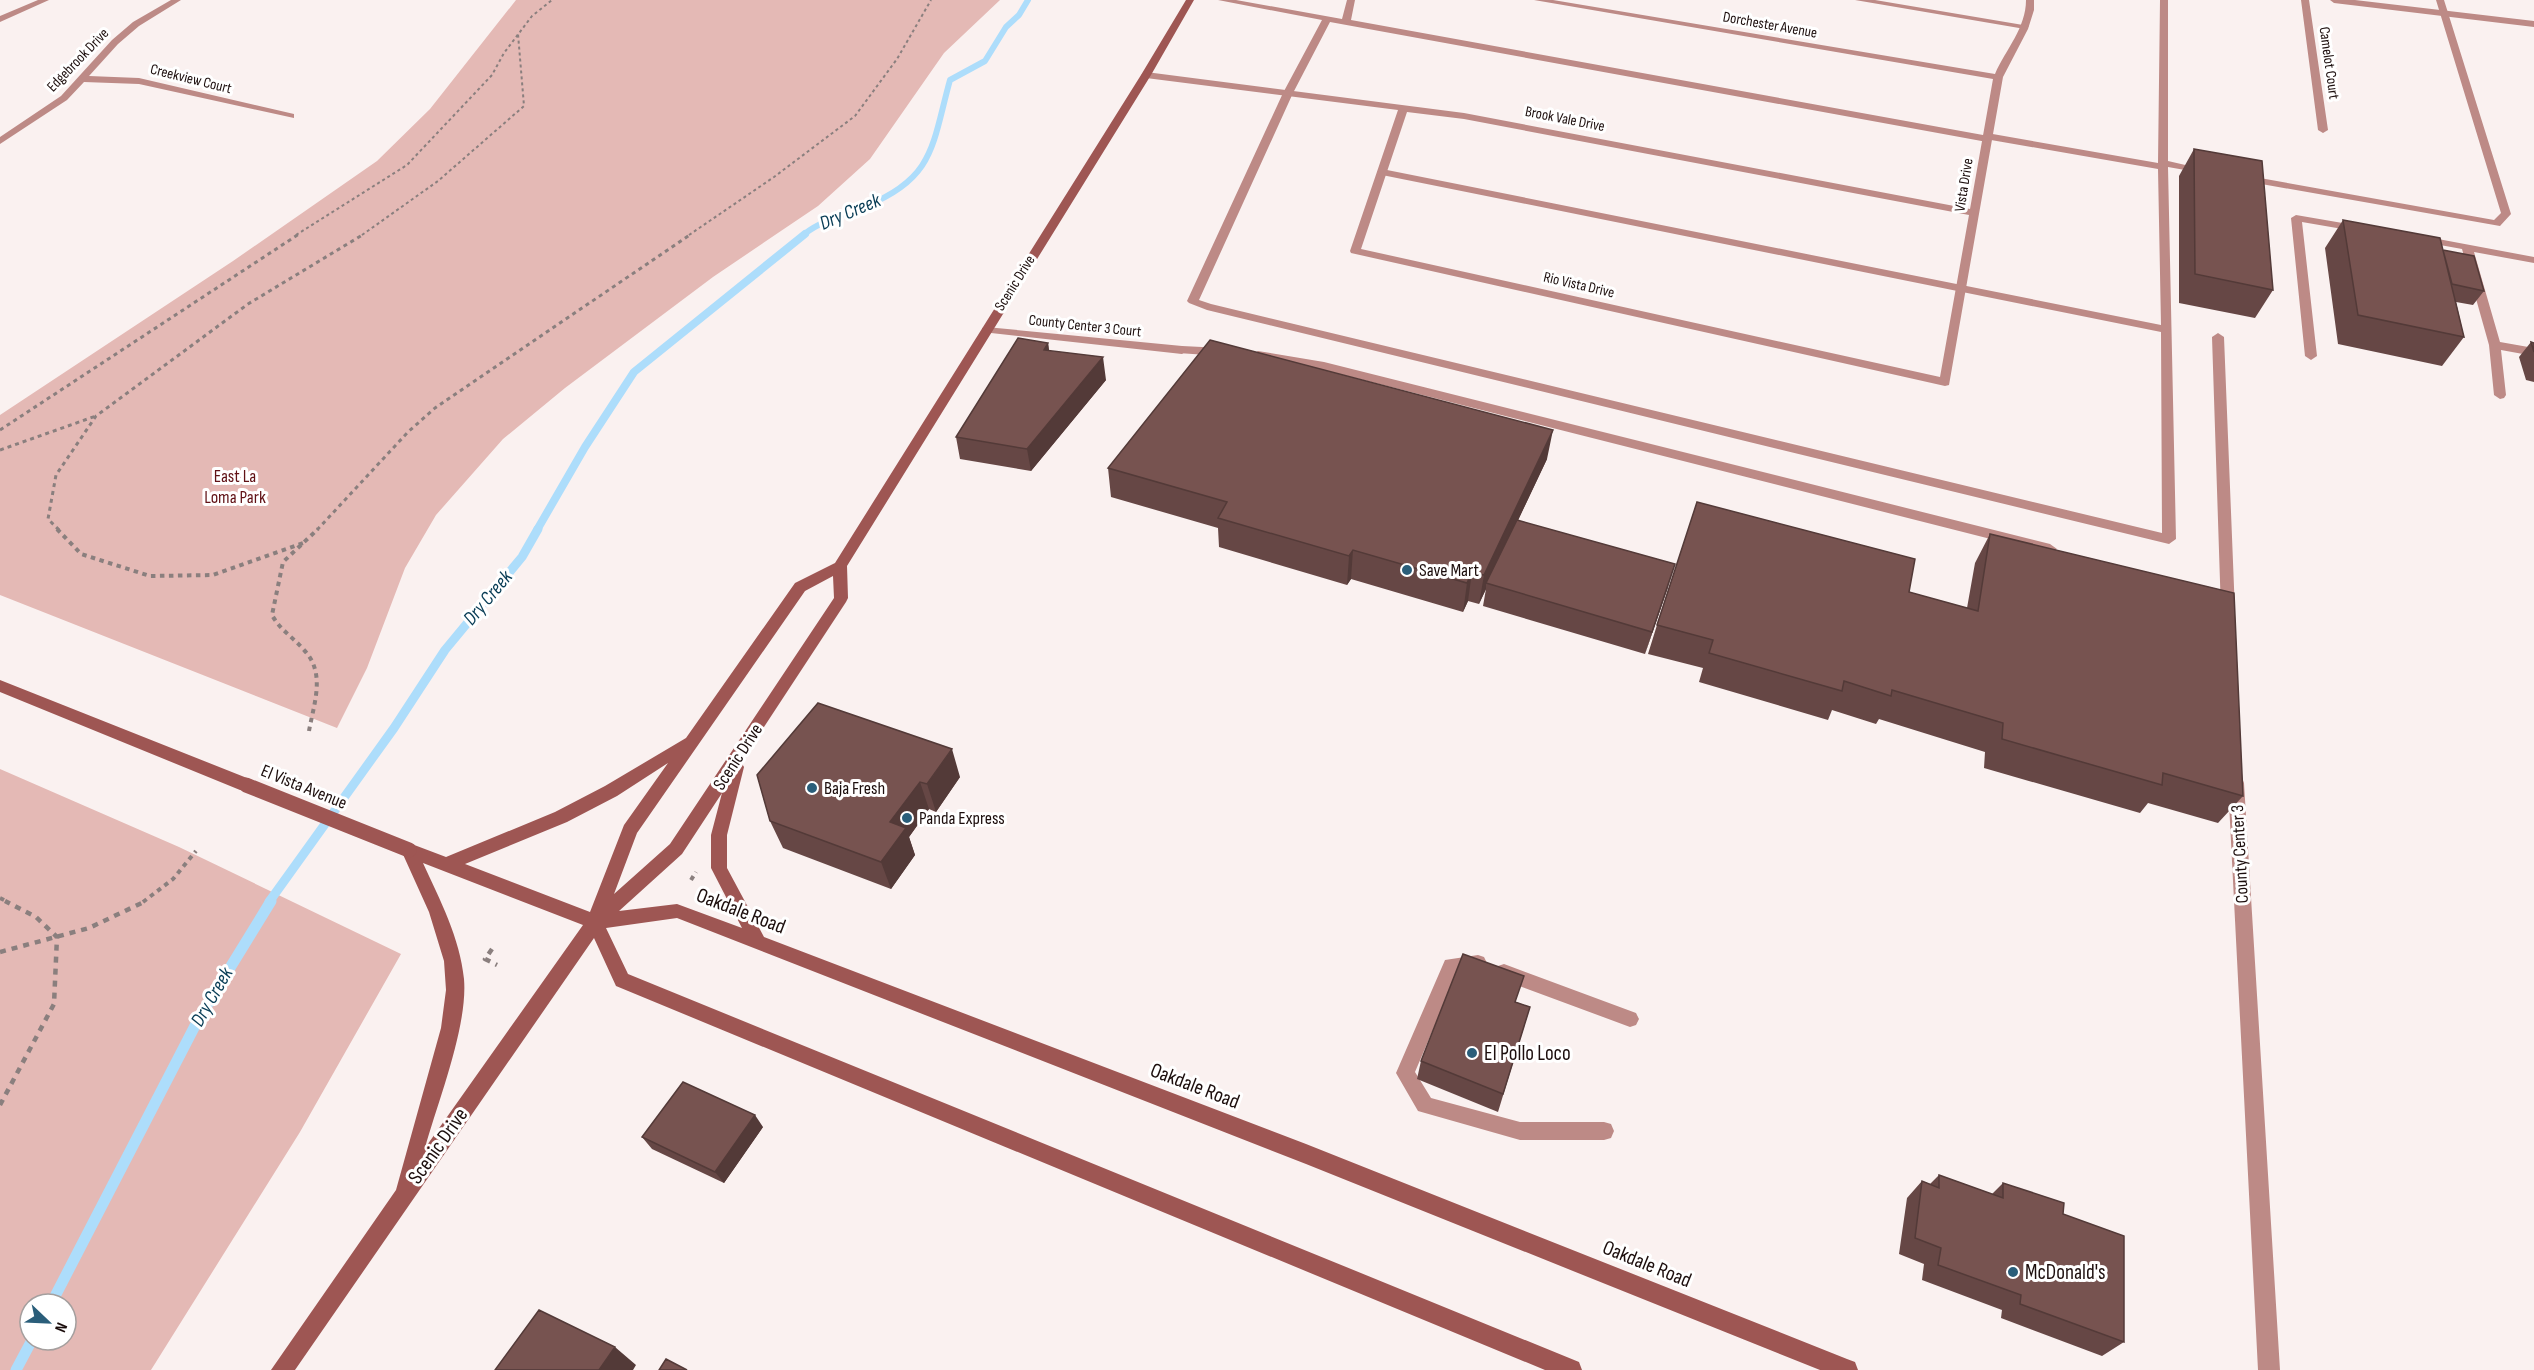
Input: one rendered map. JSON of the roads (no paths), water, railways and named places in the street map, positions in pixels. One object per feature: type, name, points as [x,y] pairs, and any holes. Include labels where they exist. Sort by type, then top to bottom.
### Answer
[{"type":"main road","name":"Scenic Drive","points":[[595,922],[630,830],[800,587],[840,566],[1146,75],[1190,0]]},
{"type":"main road","name":"Scenic Drive","points":[[282,1370],[595,922],[676,849],[841,598],[840,566]]},
{"type":"main road","name":"El Vista Avenue","points":[[0,686],[445,865],[595,922]]},
{"type":"main road","points":[[445,865],[561,817],[610,791],[693,740]]},
{"type":"main road","points":[[738,757],[719,835],[719,868],[759,944]]},
{"type":"main road","points":[[401,1198],[447,1041],[454,1007],[455,980],[449,944],[409,850]]},
{"type":"main road","name":"Oakdale Road","points":[[595,922],[677,911],[1295,1150],[1847,1370]]},
{"type":"main road","points":[[595,922],[622,980],[1571,1370]]},
{"type":"street","points":[[0,19],[45,0]]},
{"type":"street","name":"Edgebrook Drive","points":[[0,141],[5,135],[64,98],[84,79],[115,42],[136,24],[177,0]]},
{"type":"street","points":[[1222,0],[1987,138],[2209,172]]},
{"type":"street","points":[[1346,22],[1351,0]]},
{"type":"street","name":"Dorchester Avenue","points":[[1538,0],[1998,77]]},
{"type":"street","points":[[1859,0],[2025,26]]},
{"type":"street","name":"Vista Drive","points":[[1945,382],[1998,77],[2006,57],[2025,26],[2031,0]]},
{"type":"street","points":[[1327,19],[1288,93],[1193,301],[1207,308],[2169,539],[2163,165],[2164,0]]},
{"type":"street","name":"Camelot Court","points":[[2305,0],[2323,130]]},
{"type":"street","points":[[2334,0],[2534,24]]},
{"type":"street","points":[[2232,176],[2496,224],[2506,214],[2440,0]]},
{"type":"street","name":"Brook Vale Drive","points":[[1146,75],[1404,107],[1540,129],[1975,213]]},
{"type":"street","name":"Creekview Court","points":[[84,79],[139,81],[291,116]]},
{"type":"street","name":"Rio Vista Drive","points":[[1404,107],[1355,251],[1945,382]]},
{"type":"street","points":[[1382,172],[2167,330]]},
{"type":"street","points":[[2310,356],[2296,218],[2376,231]]},
{"type":"street","points":[[2410,237],[2534,260]]},
{"type":"street","points":[[2467,247],[2495,345],[2500,395]]},
{"type":"street","name":"County Center 3 Court","points":[[986,330],[1182,350],[1251,353],[1323,366],[2065,552]]},
{"type":"street","points":[[2218,337],[2222,592],[2229,627]]},
{"type":"street","points":[[2495,345],[2534,352]]},
{"type":"street","name":"County Center 3","points":[[2235,764],[2269,1370]]},
{"type":"street","points":[[1604,1131],[1520,1131],[1425,1105],[1405,1073],[1451,966],[1479,963],[1630,1019]]},
{"type":"waterway","name":"Dry Creek","points":[[803,235],[825,222],[889,195],[906,184],[918,171],[934,141],[950,80],[985,61],[1006,27],[1019,15],[1028,0]]},
{"type":"waterway","name":"Dry Creek","points":[[537,530],[585,447],[634,372],[805,234]]},
{"type":"waterway","name":"Dry Creek","points":[[269,902],[394,728],[445,650],[522,557],[538,529]]},
{"type":"waterway","name":"Dry Creek","points":[[57,1292],[198,1020],[271,901]]},
{"type":"waterway","name":"Dry Creek","points":[[16,1370],[26,1352]]},
{"type":"place","name":"Save Mart","points":[[1407,570]]},
{"type":"place","name":"Baja Fresh","points":[[812,788]]},
{"type":"place","name":"Panda Express","points":[[907,818]]},
{"type":"place","name":"El Pollo Loco","points":[[1472,1053]]},
{"type":"place","name":"McDonald's","points":[[2013,1272]]},
{"type":"park label","name":"East La Loma Park","points":[[235,486]]}]
